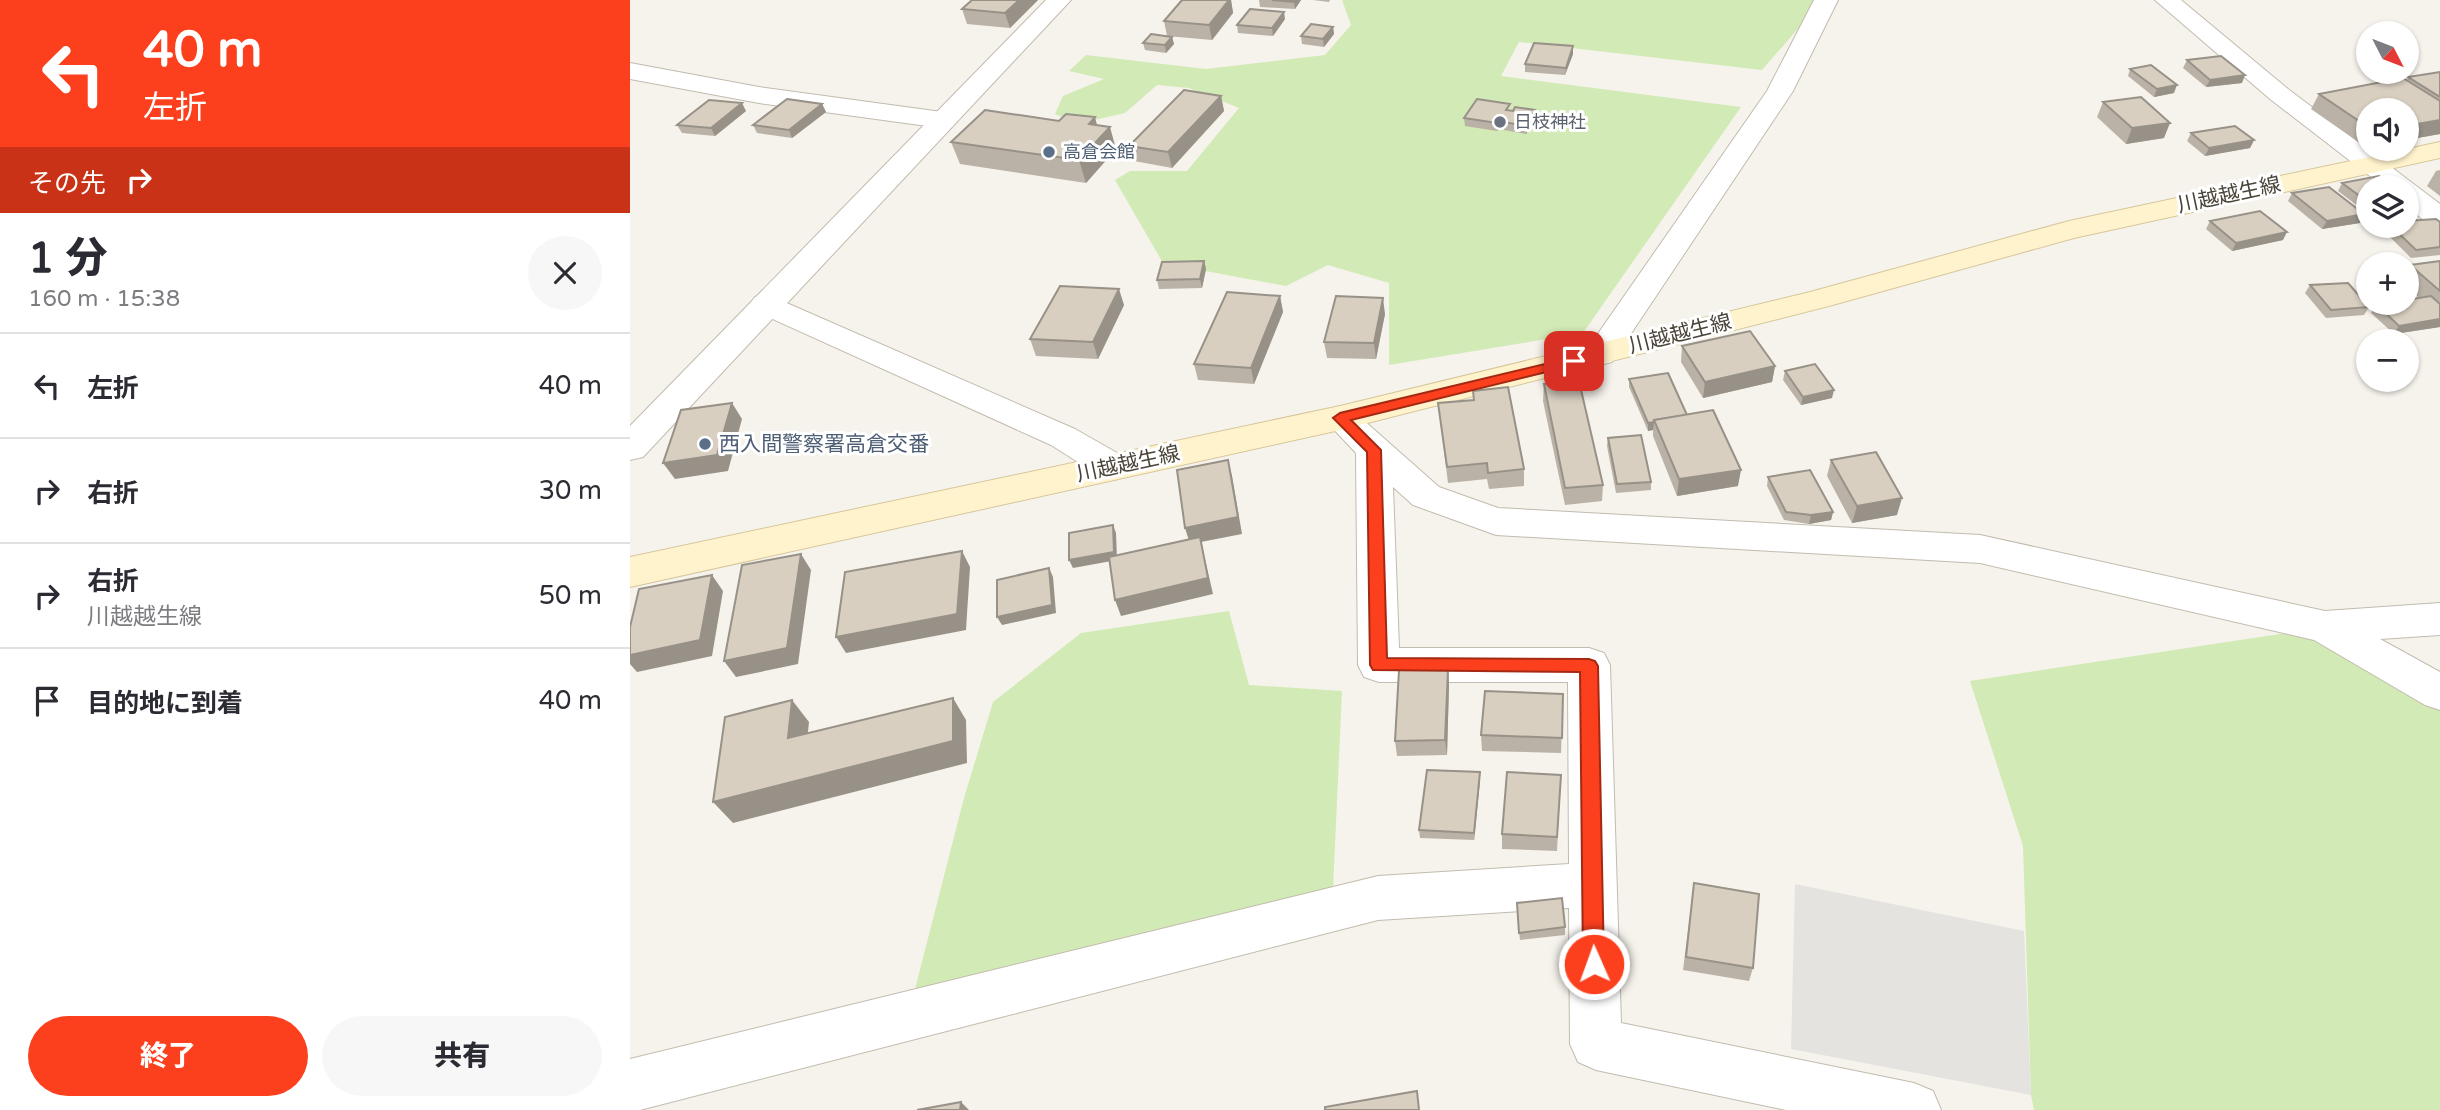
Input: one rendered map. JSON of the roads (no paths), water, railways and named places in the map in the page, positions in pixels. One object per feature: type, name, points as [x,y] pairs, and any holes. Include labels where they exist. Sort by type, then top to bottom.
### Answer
[{"type":"main road","name":"川越越生線","points":[[630,572],[1340,418],[1600,355],[2069,230],[2440,150]]},
{"type":"street","points":[[630,448],[1059,0]]},
{"type":"street","points":[[1600,355],[1780,91],[1826,0]]},
{"type":"street","points":[[2167,0],[2279,94],[2387,175]]},
{"type":"street","points":[[630,71],[759,94],[942,120]]},
{"type":"street","points":[[2419,202],[2440,219]]},
{"type":"street","points":[[766,304],[1063,437],[1113,467]]},
{"type":"street","points":[[1340,418],[1426,496],[1496,522],[1980,548],[2325,627],[2440,619]]},
{"type":"street","points":[[1374,450],[1379,665],[1589,666],[1596,1044],[1913,1110]]},
{"type":"street","points":[[2325,627],[2440,693]]},
{"type":"street","points":[[630,1086],[1378,898],[1591,885]]},
{"type":"place","name":"日枝神社","points":[[1500,122]]},
{"type":"place","name":"高倉会館","points":[[1049,152]]},
{"type":"place","name":"西入間警察署高倉交番","points":[[705,444]]}]
